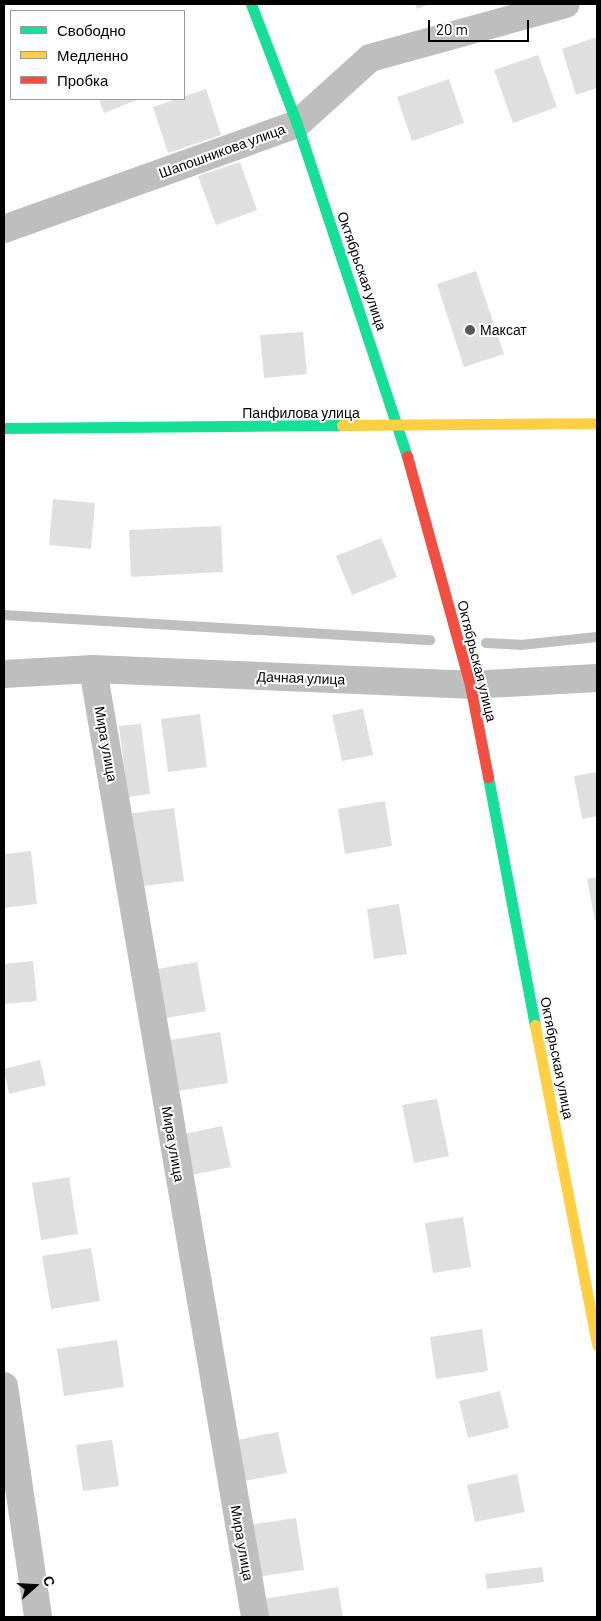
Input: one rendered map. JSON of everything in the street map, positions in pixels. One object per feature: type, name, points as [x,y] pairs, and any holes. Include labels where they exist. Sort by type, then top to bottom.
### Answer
[{"type":"street","name":"Октябрьская улица","points":[[251,4],[297,124],[399,428],[470,685],[597,1345]]},
{"type":"street","name":"Шапошникова улица","points":[[4,229],[297,124],[370,58],[566,4]]},
{"type":"street","name":"Панфилова улица","points":[[4,428],[399,428],[597,423]]},
{"type":"street","name":"Дачная улица","points":[[4,674],[93,670],[470,685],[597,678]]},
{"type":"street","name":"Мира улица","points":[[93,670],[255,1617]]},
{"type":"street","points":[[4,1386],[38,1617]]},
{"type":"building","points":[[415,4],[431,4],[417,9]]},
{"type":"building","points":[[597,37],[597,88],[576,95],[562,49]]},
{"type":"building","points":[[538,55],[557,107],[513,123],[494,70]]},
{"type":"building","points":[[449,79],[464,123],[412,141],[397,97]]},
{"type":"building","points":[[206,89],[221,135],[168,153],[153,107],[174,100],[185,100],[185,96]]},
{"type":"building","points":[[99,100],[136,100],[104,113]]},
{"type":"building","points":[[240,162],[257,210],[216,225],[198,176]]},
{"type":"building","points":[[476,271],[504,354],[464,367],[437,284]]},
{"type":"building","points":[[303,332],[307,374],[264,378],[260,335]]},
{"type":"building","points":[[53,499],[95,503],[91,549],[49,545]]},
{"type":"building","points":[[221,526],[223,572],[131,577],[129,530]]},
{"type":"building","points":[[381,538],[397,577],[352,595],[336,556]]},
{"type":"building","points":[[363,709],[373,755],[342,761],[332,715]]},
{"type":"building","points":[[200,714],[207,767],[168,772],[161,719]]},
{"type":"building","points":[[141,724],[150,794],[128,797],[119,726]]},
{"type":"building","points":[[597,772],[597,816],[582,819],[574,776]]},
{"type":"building","points":[[385,801],[392,846],[345,854],[338,809]]},
{"type":"building","points":[[174,808],[184,881],[136,887],[127,814]]},
{"type":"building","points":[[31,851],[37,904],[4,908],[4,854]]},
{"type":"building","points":[[597,877],[597,921],[595,921],[587,879]]},
{"type":"building","points":[[399,904],[407,954],[374,959],[367,909]]},
{"type":"building","points":[[33,961],[37,1001],[4,1004],[4,964]]},
{"type":"building","points":[[197,962],[206,1011],[160,1019],[152,970]]},
{"type":"building","points":[[220,1032],[228,1083],[172,1092],[164,1041]]},
{"type":"building","points":[[40,1060],[46,1085],[9,1094],[4,1069]]},
{"type":"building","points":[[437,1099],[449,1156],[414,1163],[402,1105]]},
{"type":"building","points":[[222,1126],[231,1167],[192,1175],[184,1134]]},
{"type":"building","points":[[69,1177],[78,1234],[41,1240],[32,1183]]},
{"type":"building","points":[[463,1217],[471,1267],[433,1273],[425,1223]]},
{"type":"building","points":[[91,1248],[100,1301],[51,1309],[42,1256]]},
{"type":"building","points":[[482,1329],[488,1371],[436,1379],[430,1337]]},
{"type":"building","points":[[117,1340],[124,1387],[64,1396],[57,1349]]},
{"type":"building","points":[[500,1391],[509,1428],[468,1438],[459,1401]]},
{"type":"building","points":[[278,1432],[287,1473],[244,1481],[236,1440]]},
{"type":"building","points":[[112,1440],[119,1486],[83,1491],[76,1445]]},
{"type":"building","points":[[517,1474],[525,1512],[475,1522],[467,1485]]},
{"type":"building","points":[[296,1518],[304,1570],[257,1577],[249,1525]]},
{"type":"building","points":[[542,1567],[544,1582],[487,1589],[485,1574]]},
{"type":"building","points":[[338,1587],[343,1617],[266,1617],[263,1599]]},
{"type":"waterway","points":[[4,615],[430,640]]},
{"type":"waterway","points":[[486,643],[521,645],[597,637]]},
{"type":"traffic: fast","points":[[251,4],[297,124],[407,456]]},
{"type":"traffic: fast","points":[[4,428],[342,425]]},
{"type":"traffic: fast","points":[[488,777],[535,1025]]},
{"type":"traffic: slow","points":[[342,425],[597,423]]},
{"type":"traffic: slow","points":[[535,1025],[597,1345]]},
{"type":"traffic: jam","points":[[407,456],[470,685],[488,777]]},
{"type":"place","name":"Максат","points":[[470,330]]}]
